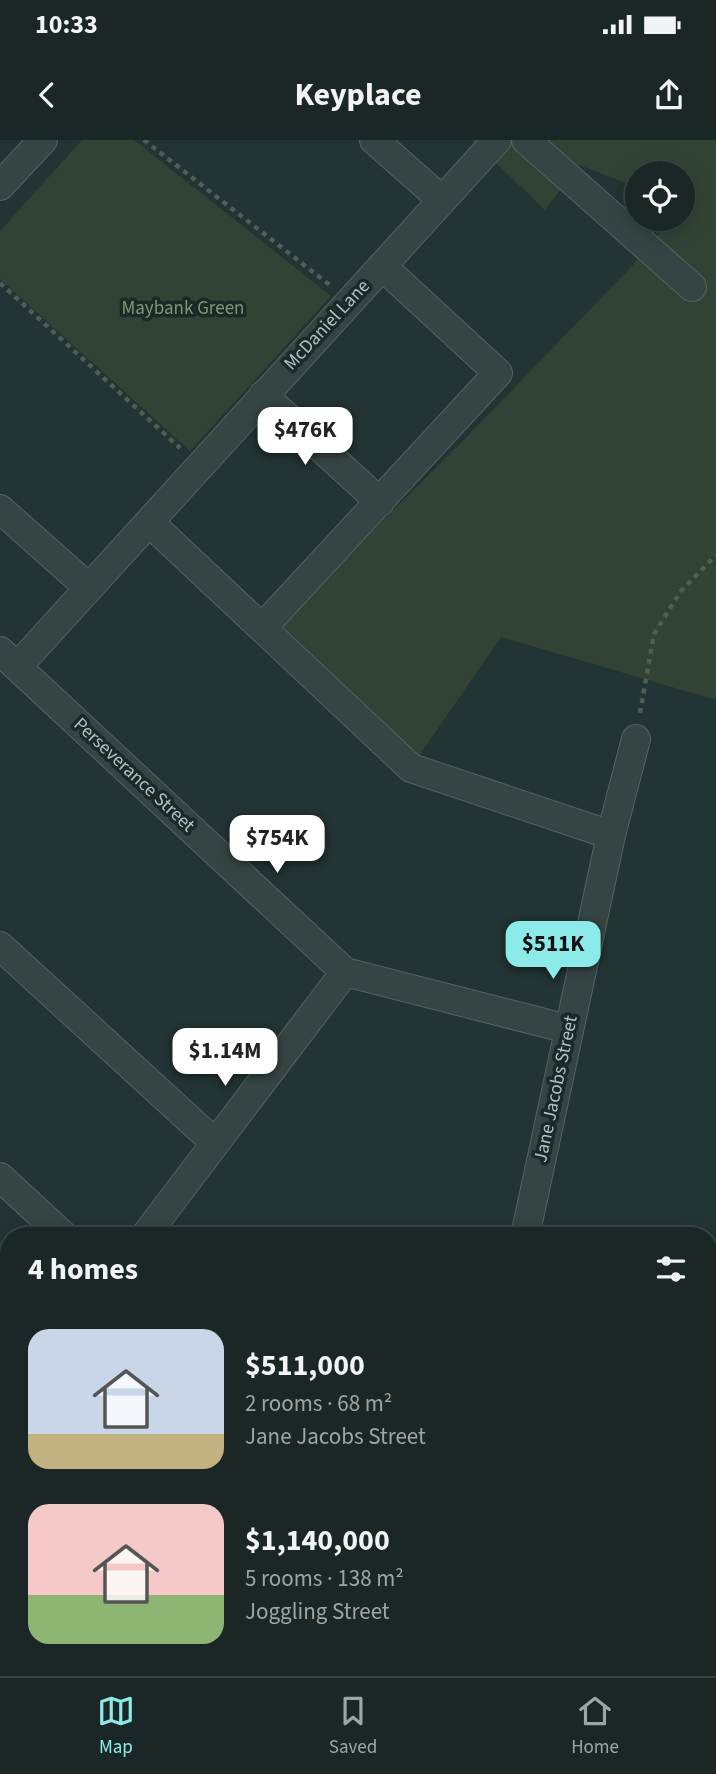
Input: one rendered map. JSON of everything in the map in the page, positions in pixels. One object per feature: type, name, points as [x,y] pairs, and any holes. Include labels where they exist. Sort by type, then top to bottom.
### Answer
[{"type":"street","points":[[6,168],[43,140]]},
{"type":"street","points":[[374,140],[442,200]]},
{"type":"street","name":"McDaniel Lane","points":[[9,659],[89,588],[497,140]]},
{"type":"street","points":[[526,140],[692,287]]},
{"type":"street","points":[[262,628],[498,373],[382,266]]},
{"type":"street","points":[[263,395],[380,502]]},
{"type":"street","points":[[0,509],[89,588]]},
{"type":"street","points":[[149,522],[411,768],[611,835]]},
{"type":"street","name":"Perseverance Street","points":[[9,659],[345,972],[568,1029]]},
{"type":"street","name":"Jane Jacobs Street","points":[[527,1227],[611,835],[636,739]]},
{"type":"street","points":[[0,946],[214,1142]]},
{"type":"street","points":[[152,1227],[345,972]]},
{"type":"street","points":[[0,1177],[54,1227]]},
{"type":"path","points":[[144,140],[350,300]]},
{"type":"path","points":[[0,283],[199,466]]},
{"type":"path","points":[[636,739],[654,634],[681,591],[716,555]]},
{"type":"green space","name":"Maybank Green","points":[[82,140],[134,140],[331,296],[190,451],[0,279],[0,231]]},
{"type":"green space","points":[[472,140],[716,140],[716,700],[501,637],[419,756],[279,623],[455,449],[632,266],[661,231],[695,231],[695,161],[625,161],[625,182],[579,165],[545,210]]}]
